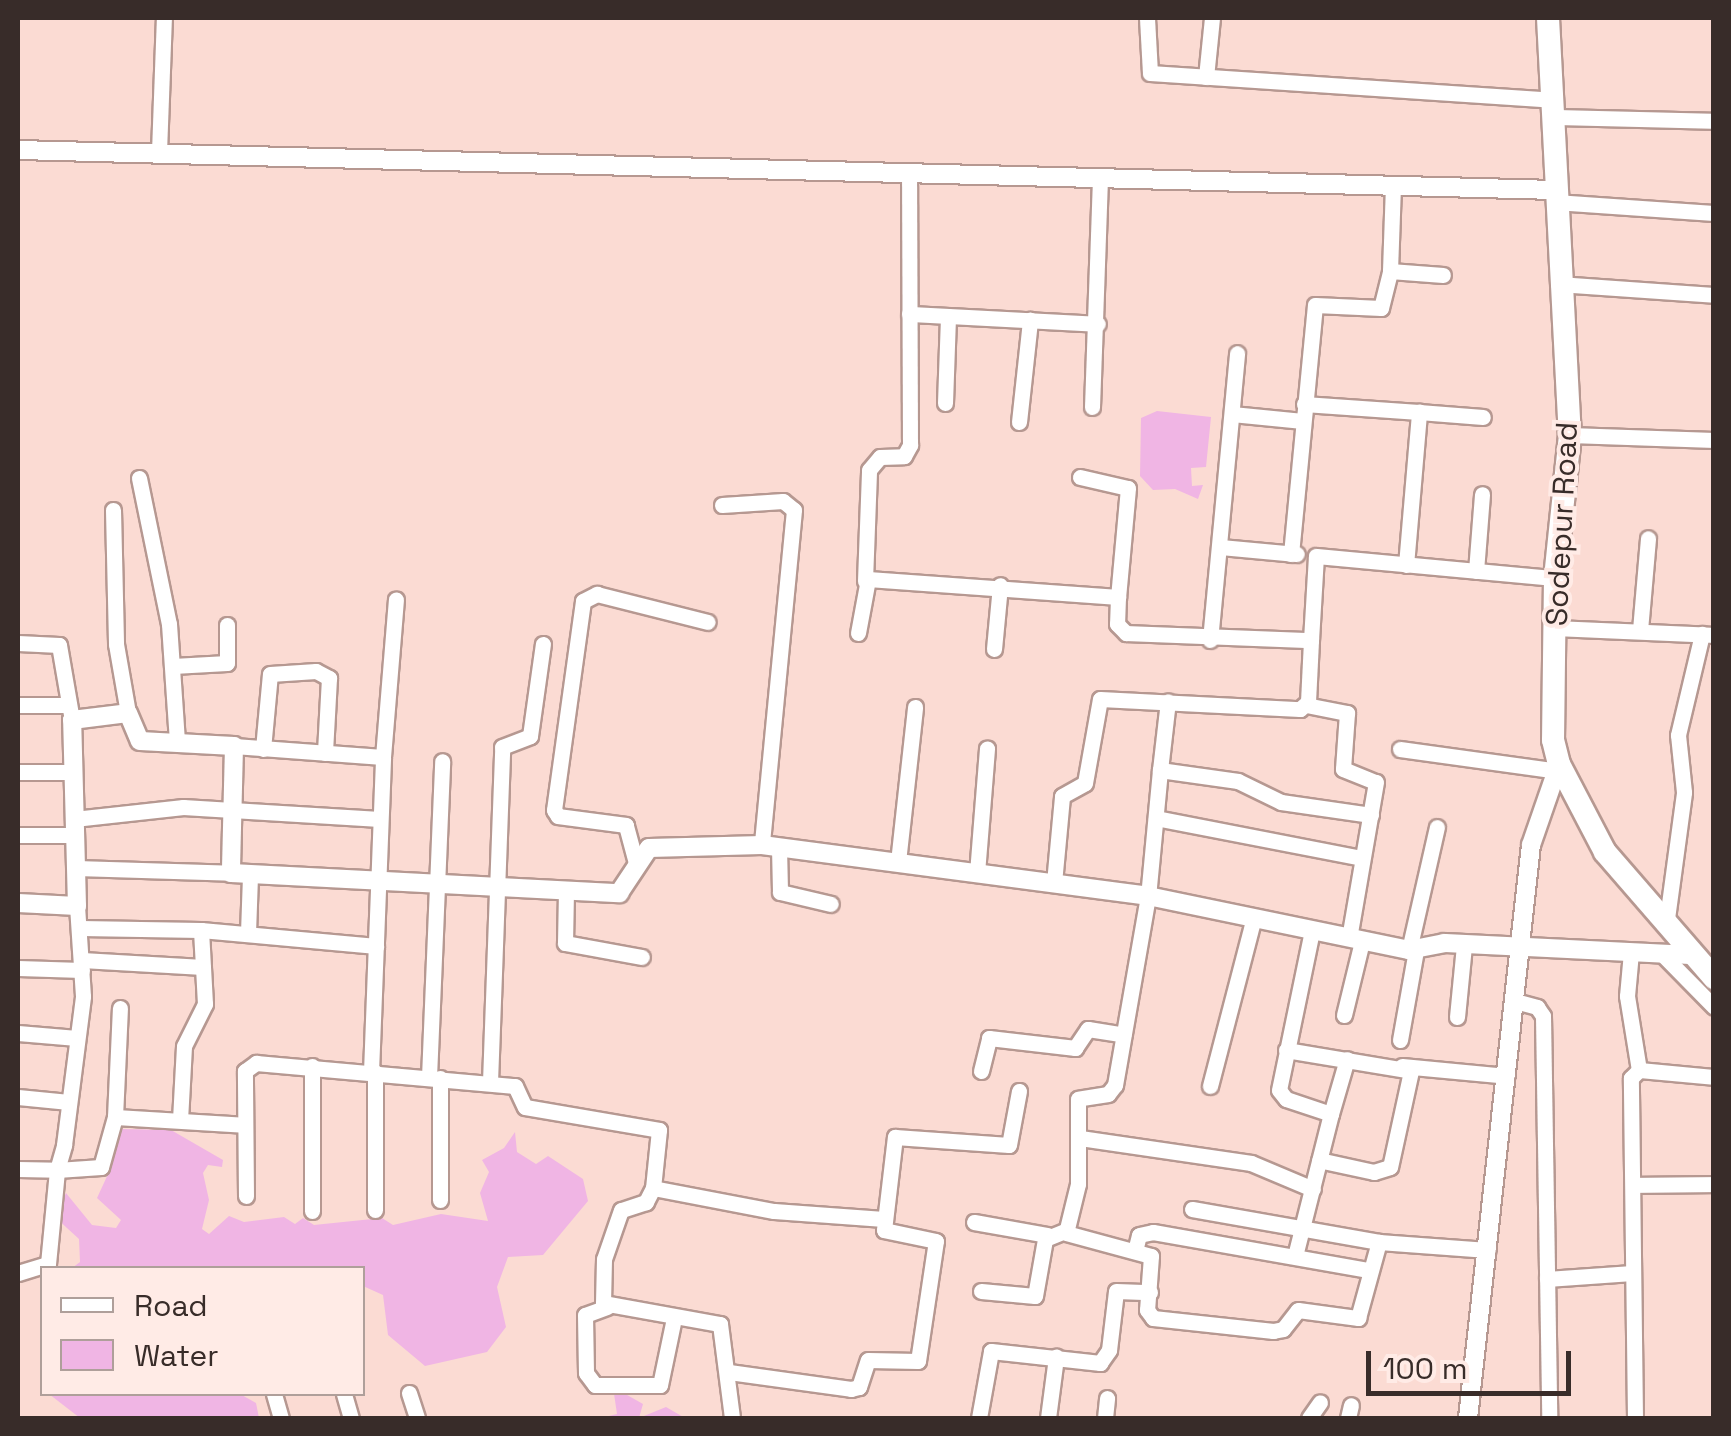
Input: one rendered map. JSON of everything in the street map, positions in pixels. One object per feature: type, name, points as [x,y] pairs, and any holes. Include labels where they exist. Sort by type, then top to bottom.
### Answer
[{"type":"main road","name":"Sodepur Road","points":[[1548,18],[1558,284],[1570,435],[1555,578],[1558,768],[1604,852],[1714,978]]},
{"type":"street","points":[[159,152],[164,18]]},
{"type":"street","points":[[1147,18],[1147,72],[1714,120]]},
{"type":"street","points":[[1206,76],[1212,18]]},
{"type":"street","points":[[18,150],[1393,186],[1555,196],[1714,213]]},
{"type":"street","points":[[858,632],[869,470],[880,457],[904,456],[910,444],[910,172]]},
{"type":"street","points":[[1092,407],[1098,324],[1100,178]]},
{"type":"street","points":[[1291,554],[1314,306],[1381,308],[1390,271],[1393,186]]},
{"type":"street","points":[[1390,271],[1444,274]]},
{"type":"street","points":[[1558,284],[1714,295]]},
{"type":"street","points":[[909,314],[1098,324]]},
{"type":"street","points":[[946,403],[948,316]]},
{"type":"street","points":[[1020,422],[1030,320]]},
{"type":"street","points":[[1210,640],[1237,353]]},
{"type":"street","points":[[1406,564],[1419,412]]},
{"type":"street","points":[[1232,414],[1419,412],[1483,417]]},
{"type":"street","points":[[1570,435],[1714,440]]},
{"type":"street","points":[[1080,477],[1128,488],[1118,597],[1121,632],[1210,640],[1311,640]]},
{"type":"street","points":[[139,478],[173,666],[178,742]]},
{"type":"street","points":[[1476,571],[1482,494]]},
{"type":"street","points":[[722,505],[783,502],[794,510],[770,846],[780,892],[831,904]]},
{"type":"street","points":[[113,510],[116,644],[128,713],[140,741],[383,757]]},
{"type":"street","points":[[1640,630],[1648,538]]},
{"type":"street","points":[[1220,547],[1555,578]]},
{"type":"street","points":[[1306,706],[1316,556]]},
{"type":"street","points":[[864,581],[1000,585],[1118,597]]},
{"type":"street","points":[[994,649],[1000,585]]},
{"type":"street","points":[[636,863],[626,825],[558,816],[554,810],[583,601],[597,594],[708,622]]},
{"type":"street","points":[[375,1210],[373,1072],[380,820],[396,600]]},
{"type":"street","points":[[173,666],[227,663],[228,625]]},
{"type":"street","points":[[1556,628],[1708,634],[1677,747],[1684,792],[1666,926]]},
{"type":"street","points":[[18,643],[59,645],[70,713],[82,965],[52,1256],[44,1266]]},
{"type":"street","points":[[490,1082],[502,746],[530,736],[543,644]]},
{"type":"street","points":[[263,748],[270,674],[316,671],[329,678],[325,753]]},
{"type":"street","points":[[1054,883],[1062,796],[1085,784],[1100,699],[1306,706],[1347,714],[1343,770],[1375,778],[1344,1014]]},
{"type":"street","points":[[1066,1231],[1078,1184],[1078,1099],[1114,1089],[1148,896],[1168,701]]},
{"type":"street","points":[[18,705],[70,713],[128,713]]},
{"type":"street","points":[[898,862],[916,707]]},
{"type":"street","points":[[234,746],[232,810],[248,933]]},
{"type":"street","points":[[977,873],[987,748]]},
{"type":"street","points":[[1400,749],[1558,768],[1536,818],[1468,1418]]},
{"type":"street","points":[[440,1200],[434,1077],[442,761]]},
{"type":"street","points":[[1160,770],[1238,781],[1281,802],[1370,815]]},
{"type":"street","points":[[18,772],[74,772]]},
{"type":"street","points":[[18,835],[169,807],[380,820]]},
{"type":"street","points":[[1156,818],[1362,858]]},
{"type":"street","points":[[1400,1040],[1437,827]]},
{"type":"street","points":[[76,868],[624,892],[644,850],[661,846],[770,846],[1148,896],[1413,950],[1464,945],[1692,955]]},
{"type":"street","points":[[566,890],[564,943],[642,957]]},
{"type":"street","points":[[18,903],[77,906]]},
{"type":"street","points":[[1210,1086],[1253,920]]},
{"type":"street","points":[[80,928],[201,930],[376,946]]},
{"type":"street","points":[[180,1120],[184,1046],[203,1012],[201,930]]},
{"type":"street","points":[[1312,931],[1286,1050],[1282,1098],[1332,1114]]},
{"type":"street","points":[[1457,1017],[1464,945]]},
{"type":"street","points":[[1631,952],[1627,996],[1640,1070]]},
{"type":"street","points":[[1662,954],[1714,1007]]},
{"type":"street","points":[[18,968],[203,967]]},
{"type":"street","points":[[1515,1001],[1537,1007],[1543,1016],[1549,1418]]},
{"type":"street","points":[[18,1169],[101,1167],[116,1117],[120,1008]]},
{"type":"street","points":[[980,1071],[989,1038],[1075,1048],[1088,1028],[1124,1035]]},
{"type":"street","points":[[18,1033],[77,1038]]},
{"type":"street","points":[[1286,1050],[1507,1076]]},
{"type":"street","points":[[1296,1256],[1347,1059]]},
{"type":"street","points":[[246,1196],[247,1066],[312,1066],[516,1086],[530,1109],[659,1130],[653,1188],[646,1202],[624,1207],[608,1244],[607,1307]]},
{"type":"street","points":[[312,1066],[312,1211]]},
{"type":"street","points":[[1320,1160],[1374,1172],[1390,1167],[1412,1080],[1400,1066]]},
{"type":"street","points":[[1635,1418],[1631,1078],[1640,1070],[1714,1077]]},
{"type":"street","points":[[729,1372],[850,1390],[859,1387],[868,1360],[918,1361],[936,1241],[886,1232],[884,1219],[898,1133],[1009,1144],[1019,1091]]},
{"type":"street","points":[[18,1097],[69,1102]]},
{"type":"street","points":[[116,1117],[244,1125]]},
{"type":"street","points":[[1080,1138],[1250,1163],[1312,1188]]},
{"type":"street","points":[[1633,1186],[1714,1184]]},
{"type":"street","points":[[653,1188],[774,1211],[884,1219]]},
{"type":"street","points":[[1192,1209],[1304,1225],[1379,1242],[1488,1250]]},
{"type":"street","points":[[974,1222],[1048,1235],[1066,1231],[1135,1251],[1153,1262],[1147,1310],[1158,1320],[1280,1331],[1298,1310],[1356,1320],[1379,1242]]},
{"type":"street","points":[[1135,1251],[1146,1232],[1369,1270]]},
{"type":"street","points":[[981,1291],[1035,1296],[1048,1235]]},
{"type":"street","points":[[1547,1279],[1632,1273]]},
{"type":"street","points":[[979,1418],[991,1351],[1104,1362],[1116,1291],[1150,1292]]},
{"type":"street","points":[[674,1318],[660,1385],[595,1384],[586,1373],[586,1316],[607,1307],[720,1324],[732,1418]]},
{"type":"street","points":[[1048,1418],[1056,1357]]},
{"type":"street","points":[[410,1393],[417,1418]]},
{"type":"street","points":[[1105,1418],[1107,1398]]},
{"type":"street","points":[[1309,1418],[1320,1402]]},
{"type":"water","points":[[1157,411],[1211,417],[1206,467],[1191,468],[1192,486],[1203,485],[1198,499],[1175,489],[1153,490],[1140,476],[1141,418]]},
{"type":"water","points":[[171,1130],[223,1160],[222,1167],[208,1165],[203,1173],[209,1200],[202,1229],[209,1234],[229,1216],[244,1222],[284,1217],[295,1224],[303,1218],[314,1225],[382,1218],[393,1225],[441,1214],[488,1221],[480,1193],[489,1172],[482,1160],[504,1148],[515,1132],[517,1152],[536,1164],[548,1156],[583,1179],[588,1201],[543,1255],[508,1257],[497,1287],[506,1327],[487,1352],[425,1366],[388,1335],[383,1295],[365,1287],[365,1266],[75,1266],[80,1262],[79,1239],[55,1217],[66,1193],[92,1225],[116,1228],[121,1220],[97,1198],[109,1172],[102,1159],[112,1131]]},
{"type":"water","points":[[613,1387],[643,1404],[639,1418],[601,1418],[617,1414]]},
{"type":"water","points":[[52,1396],[244,1396],[256,1403],[259,1418],[80,1418]]},
{"type":"water","points":[[666,1407],[685,1418],[639,1418]]}]
